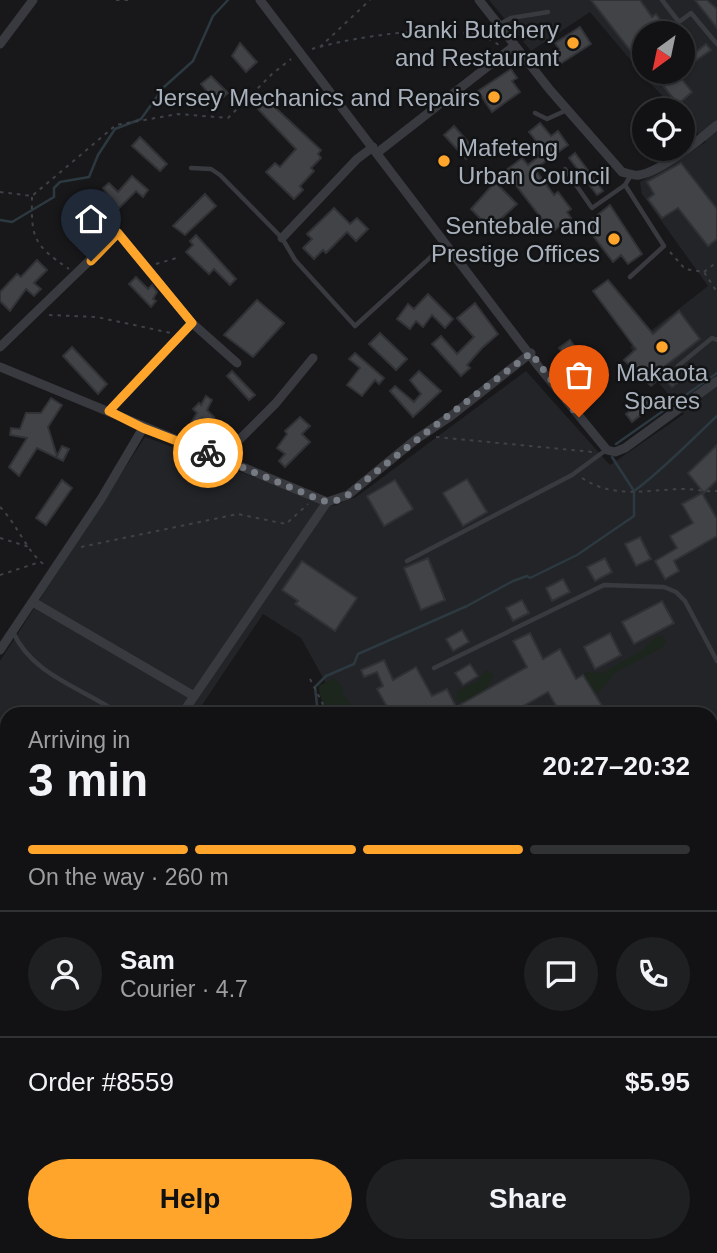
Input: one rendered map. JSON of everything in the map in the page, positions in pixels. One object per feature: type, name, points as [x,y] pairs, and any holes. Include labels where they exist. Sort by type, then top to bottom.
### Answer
[{"type":"street","points":[[0,44],[33,0]]},
{"type":"street","points":[[260,0],[298,54],[607,450],[615,452],[625,448],[717,381]]},
{"type":"street","points":[[479,0],[499,24],[510,49],[622,172],[631,174],[650,170],[717,125]]},
{"type":"street","points":[[282,238],[357,159],[375,150],[510,49]]},
{"type":"street","points":[[0,347],[118,233],[192,323],[237,363]]},
{"type":"street","points":[[109,411],[192,323]]},
{"type":"street","points":[[0,367],[325,501],[348,495],[531,353]]},
{"type":"street","points":[[221,458],[276,403],[313,358]]},
{"type":"street","points":[[0,650],[143,428]]},
{"type":"street","points":[[187,707],[325,501]]},
{"type":"street","points":[[33,602],[194,696]]},
{"type":"lane","points":[[662,0],[678,22],[691,13],[717,44]]},
{"type":"lane","points":[[499,24],[510,18],[548,12]]},
{"type":"lane","points":[[535,113],[547,118],[568,110]]},
{"type":"lane","points":[[191,168],[211,169],[220,175],[282,238],[295,260],[355,326],[446,243]]},
{"type":"lane","points":[[565,169],[592,208],[625,185],[631,174]]},
{"type":"lane","points":[[625,185],[664,246],[630,277]]},
{"type":"lane","points":[[678,366],[712,338],[717,340]]},
{"type":"lane","points":[[407,561],[576,473],[607,450]]},
{"type":"lane","points":[[434,668],[604,585],[664,587],[676,592],[685,601],[717,661]]},
{"type":"lane","points":[[12,631],[20,647],[48,673],[108,707]]},
{"type":"path","points":[[116,0],[132,0]]},
{"type":"path","points":[[319,47],[370,0]]},
{"type":"path","points":[[0,192],[32,196],[116,125],[178,114],[228,118],[272,74],[298,54],[319,47],[426,30],[478,33],[510,49]]},
{"type":"path","points":[[32,196],[31,231],[45,252],[77,275]]},
{"type":"path","points":[[664,246],[685,269],[704,272],[717,262]]},
{"type":"path","points":[[145,267],[180,257]]},
{"type":"path","points":[[704,272],[717,292]]},
{"type":"path","points":[[36,314],[97,317],[179,334]]},
{"type":"path","points":[[426,432],[432,436],[458,440],[591,450],[599,458]]},
{"type":"path","points":[[576,473],[600,487],[634,494],[686,489],[717,491]]},
{"type":"path","points":[[69,546],[74,549],[239,514],[286,524],[306,505],[325,501]]},
{"type":"path","points":[[0,508],[15,522],[40,562],[53,571]]},
{"type":"path","points":[[0,538],[30,547]]},
{"type":"path","points":[[0,575],[40,562]]},
{"type":"path","points":[[310,679],[324,707]]},
{"type":"shaded area","points":[[489,0],[717,0],[717,707],[332,707],[327,685],[301,638],[263,614],[201,707],[0,707],[0,661],[145,437],[333,506],[356,497],[526,371],[610,465],[684,414],[630,347],[708,286],[642,194],[640,182],[675,161],[695,161],[695,149],[706,142],[695,130],[695,98],[664,98],[651,84],[695,84],[695,21],[632,21],[632,62],[590,12],[531,51]]},
{"type":"shaded area","points":[[661,635],[666,641],[663,647],[616,672],[600,691],[594,693],[583,675],[586,672],[602,673],[643,650],[655,637]]},
{"type":"shaded area","points":[[486,670],[494,675],[485,691],[463,703],[457,700],[457,691],[476,683]]},
{"type":"shaded area","points":[[334,678],[342,686],[343,694],[353,707],[326,707],[319,686]]},
{"type":"building","points":[[591,0],[640,0],[652,17],[656,14],[661,21],[632,21],[632,53]]},
{"type":"building","points":[[695,0],[707,0],[717,9],[717,28]]},
{"type":"building","name":"Janki Butchery and Restaurant","points":[[580,27],[591,44],[560,64],[552,53],[559,49],[555,43]]},
{"type":"building","points":[[240,43],[257,62],[246,72],[232,56]]},
{"type":"building","points":[[706,44],[711,50],[695,61],[695,53]]},
{"type":"building","name":"Jersey Mechanics and Repairs","points":[[511,69],[517,78],[512,81],[520,92],[492,112],[478,91]]},
{"type":"building","points":[[211,76],[228,93],[216,103],[201,84]]},
{"type":"building","points":[[662,84],[686,84],[692,92],[685,98],[673,98]]},
{"type":"building","points":[[267,100],[321,150],[318,154],[321,158],[311,168],[314,171],[300,186],[303,190],[294,199],[266,172],[275,163],[280,167],[296,149],[258,109]]},
{"type":"building","points":[[540,123],[551,136],[558,131],[568,145],[535,169],[554,195],[558,192],[571,209],[567,212],[571,218],[552,232],[505,171],[522,158],[528,165],[539,156],[534,149],[539,145],[529,132]]},
{"type":"building","points":[[454,126],[475,150],[466,159],[444,135]]},
{"type":"building","points":[[140,137],[167,164],[160,171],[132,146]]},
{"type":"building","points":[[575,153],[603,191],[597,195],[569,158]]},
{"type":"building","points":[[681,163],[717,209],[717,239],[708,246],[678,208],[662,218],[648,199],[654,194],[647,182]]},
{"type":"building","points":[[132,176],[148,190],[143,197],[136,191],[115,212],[119,216],[111,225],[100,215],[113,202],[103,188],[109,183],[118,192]]},
{"type":"building","points":[[495,182],[517,204],[490,229],[471,209]]},
{"type":"building","points":[[205,194],[216,206],[185,235],[173,226]]},
{"type":"building","name":"Sentebale and Prestige Offices","points":[[610,205],[642,254],[628,264],[621,255],[613,262],[585,225]]},
{"type":"building","points":[[334,208],[350,224],[357,218],[368,229],[356,241],[347,232],[326,253],[323,250],[314,259],[303,248],[312,239],[307,234]]},
{"type":"building","points":[[77,214],[100,236],[90,246],[68,224]]},
{"type":"building","points":[[196,235],[236,279],[230,285],[214,269],[209,274],[186,252],[193,245],[190,241]]},
{"type":"building","points":[[37,260],[47,270],[34,283],[41,289],[34,296],[26,289],[10,311],[0,301],[0,292],[17,274],[21,277]]},
{"type":"building","points":[[136,277],[148,289],[152,285],[157,292],[153,299],[156,301],[151,307],[129,284]]},
{"type":"building","points":[[608,280],[653,334],[679,311],[700,339],[665,366],[679,381],[672,387],[662,376],[651,386],[624,360],[636,349],[593,291]]},
{"type":"building","points":[[428,294],[453,319],[445,328],[432,315],[423,327],[416,321],[410,329],[397,319],[408,304],[414,309]]},
{"type":"building","points":[[257,300],[284,323],[253,357],[224,335]]},
{"type":"building","points":[[475,303],[498,334],[467,365],[470,368],[461,376],[432,344],[441,336],[457,354],[474,337],[457,318]]},
{"type":"building","points":[[380,333],[407,359],[396,370],[369,344]]},
{"type":"building","points":[[570,340],[588,364],[577,372],[559,348]]},
{"type":"building","points":[[72,347],[107,384],[98,394],[63,356]]},
{"type":"building","points":[[355,353],[384,378],[379,384],[375,380],[362,396],[347,385],[360,368],[349,359]]},
{"type":"building","points":[[232,371],[255,395],[249,400],[227,376]]},
{"type":"building","points":[[419,371],[441,391],[413,417],[390,391],[395,386],[414,402],[421,394],[410,380]]},
{"type":"building","points":[[206,396],[212,400],[207,410],[214,417],[208,423],[202,418],[196,430],[189,426],[197,413],[193,409],[199,403],[201,405]]},
{"type":"building","points":[[51,398],[62,405],[48,427],[57,456],[62,446],[69,449],[63,461],[37,448],[19,476],[9,467],[27,438],[10,435],[11,428],[20,429],[26,413],[41,413]]},
{"type":"building","points":[[646,398],[652,406],[632,422],[626,414]]},
{"type":"building","points":[[300,417],[310,426],[302,434],[310,442],[285,467],[279,461],[285,454],[277,448],[287,434],[285,431]]},
{"type":"building","points":[[717,445],[717,480],[704,493],[688,473]]},
{"type":"building","points":[[467,479],[487,512],[463,526],[443,493]]},
{"type":"building","points":[[62,480],[72,488],[46,525],[36,518]]},
{"type":"building","points":[[395,480],[413,509],[384,526],[367,496]]},
{"type":"building","points":[[702,493],[717,519],[717,536],[674,561],[679,571],[665,579],[655,561],[677,548],[670,536],[693,523],[682,504]]},
{"type":"building","points":[[640,537],[651,559],[636,566],[625,544]]},
{"type":"building","points":[[428,558],[445,600],[421,610],[404,568]]},
{"type":"building","points":[[605,558],[612,572],[595,581],[587,567]]},
{"type":"building","points":[[302,561],[357,598],[335,631],[295,604],[298,601],[282,590]]},
{"type":"building","points":[[563,579],[570,592],[552,601],[546,588]]},
{"type":"building","points":[[522,600],[529,613],[513,621],[506,608]]},
{"type":"building","points":[[662,601],[674,623],[634,644],[622,622]]},
{"type":"building","points":[[462,630],[469,642],[453,651],[446,639]]},
{"type":"building","points":[[530,633],[543,659],[560,649],[576,679],[583,675],[603,707],[557,707],[548,692],[521,707],[456,707],[527,667],[513,641]]},
{"type":"building","points":[[610,633],[621,655],[595,669],[584,647]]},
{"type":"building","points":[[384,660],[393,680],[416,667],[432,696],[447,689],[456,707],[387,707],[377,689],[383,686],[377,672],[364,677],[361,670]]},
{"type":"building","points":[[470,664],[478,676],[463,685],[455,673]]},
{"type":"waterway","points":[[0,220],[12,222],[54,197],[54,188],[60,182],[89,177],[98,155],[115,129],[141,119],[164,87],[193,61],[213,16],[228,0]]},
{"type":"waterway","points":[[616,444],[717,373]]},
{"type":"waterway","points":[[317,707],[315,687],[326,676],[354,664],[358,654],[467,606],[513,581],[527,576],[530,578],[577,555],[634,516],[634,491],[666,465],[717,416]]},
{"type":"waterway","points":[[612,457],[634,491]]},
{"type":"way so far","points":[[208,453],[323,501],[335,501],[348,495],[415,440],[451,416],[531,353],[579,417]]},
{"type":"place","name":"Janki Butchery and Restaurant","points":[[573,43]]},
{"type":"place","name":"Jersey Mechanics and Repairs","points":[[494,97]]},
{"type":"place","name":"Mafeteng Urban Council","points":[[444,161]]},
{"type":"place","name":"Sentebale and Prestige Offices","points":[[614,239]]},
{"type":"place","name":"Makaota Spares","points":[[662,347]]},
{"type":"route","points":[[91,261],[118,233],[192,323],[109,411],[143,428],[208,453]]}]
